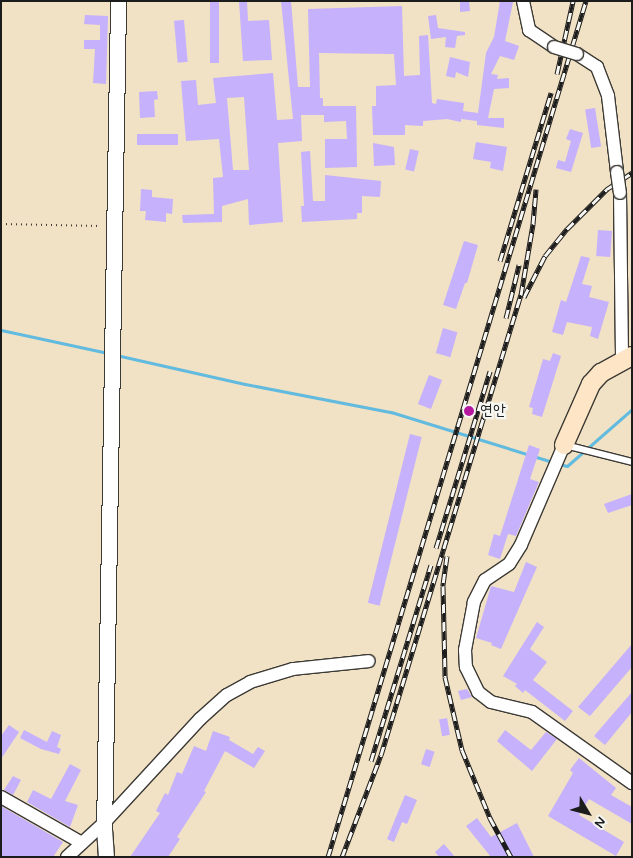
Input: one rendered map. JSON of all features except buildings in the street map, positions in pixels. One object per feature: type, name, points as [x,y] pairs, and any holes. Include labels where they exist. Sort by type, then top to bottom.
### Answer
[{"type":"main road","points":[[564,445],[591,384],[601,373],[627,358]]},
{"type":"street","points":[[106,857],[104,822],[118,1]]},
{"type":"street","points":[[522,1],[529,30],[535,36],[554,47],[577,54],[597,67],[608,96],[620,193],[627,358]]},
{"type":"street","points":[[564,445],[521,545],[509,564],[485,580],[474,602],[464,650],[466,667],[470,679],[478,692],[492,702],[532,712],[632,783]]},
{"type":"street","points":[[67,857],[104,822],[200,719],[227,695],[250,682],[293,669],[369,661]]},
{"type":"street","points":[[1,797],[82,843]]},
{"type":"lane","points":[[564,445],[632,462]]},
{"type":"path","points":[[1,224],[115,227]]},
{"type":"waterway","points":[[1,330],[107,353]]},
{"type":"waterway","points":[[116,355],[245,384],[391,412],[553,462]]},
{"type":"waterway","points":[[559,464],[567,466],[632,409]]},
{"type":"railway","points":[[557,74],[573,1]]},
{"type":"railway","points":[[328,857],[586,1]]},
{"type":"railway","points":[[500,261],[551,93]]},
{"type":"railway","points":[[524,297],[545,256],[567,229],[607,189],[632,173]]},
{"type":"railway","points":[[342,857],[381,755],[521,295],[533,224],[536,189]]},
{"type":"railway","points":[[506,318],[519,265]]},
{"type":"railway","points":[[436,548],[490,371]]},
{"type":"railway","points":[[447,556],[443,586],[445,677],[462,750],[490,818],[511,857]]},
{"type":"railway","points":[[371,761],[431,565]]},
{"type":"place","name":"연안","points":[[469,411]]}]
